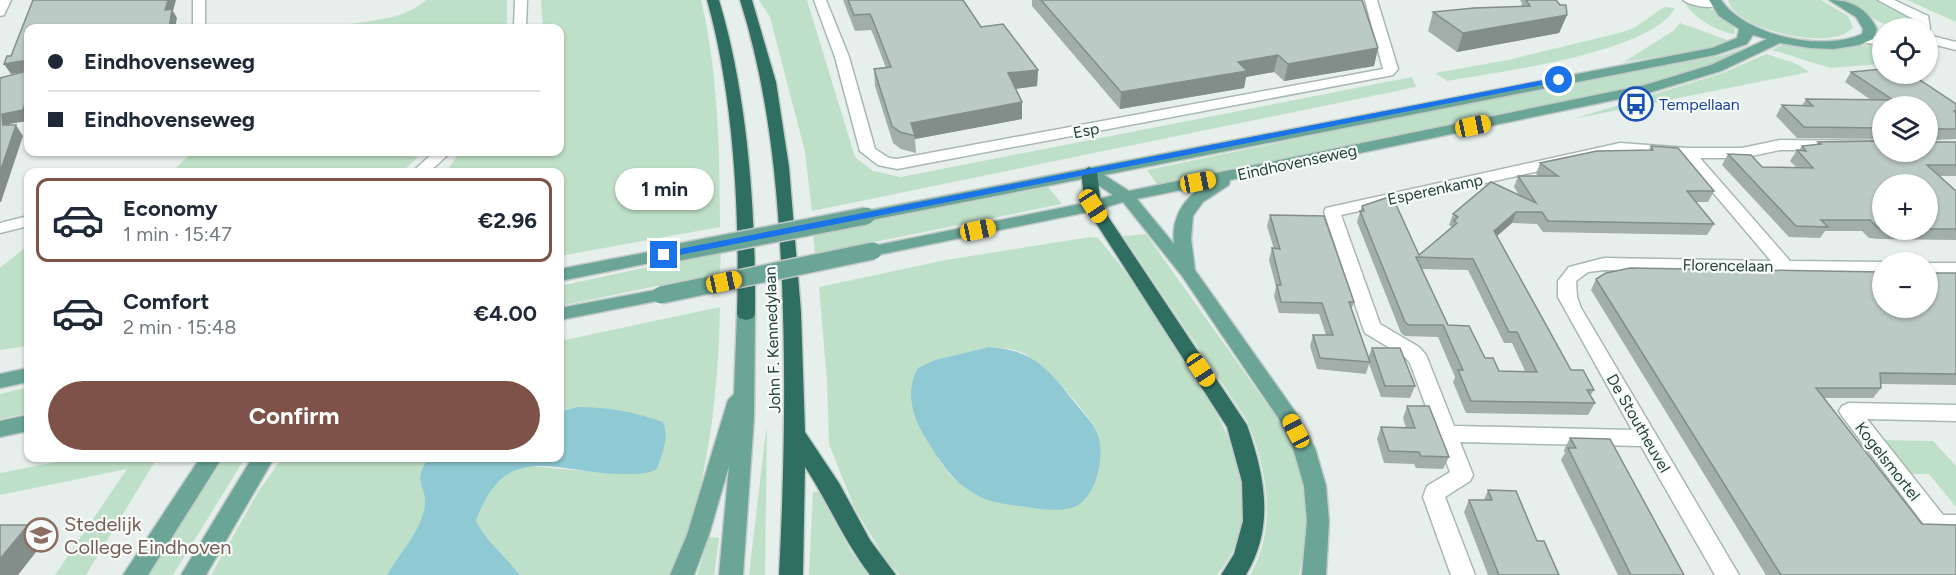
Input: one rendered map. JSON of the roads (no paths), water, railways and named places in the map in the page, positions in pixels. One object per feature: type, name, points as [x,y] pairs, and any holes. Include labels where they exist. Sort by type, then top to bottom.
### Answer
[{"type":"highway","name":"John F. Kennedylaan","points":[[713,0],[733,89],[748,248],[746,314]]},
{"type":"highway","name":"John F. Kennedylaan","points":[[746,0],[763,56],[780,151],[792,294],[796,436],[791,575]]},
{"type":"highway","points":[[1089,172],[1093,206],[1237,425],[1244,444],[1254,485],[1255,530],[1240,566],[1233,575]]},
{"type":"highway","points":[[796,436],[831,489],[862,547],[884,575]]},
{"type":"main road","points":[[1716,2],[1726,15],[1746,27],[1780,38],[1831,46],[1851,44],[1865,39],[1870,32],[1869,25],[1855,10],[1835,0]]},
{"type":"main road","name":"Eindhovenseweg","points":[[564,274],[1715,51],[1742,41],[1746,35],[1746,27]]},
{"type":"main road","name":"Eindhovenseweg","points":[[564,313],[1093,206],[1126,196],[1664,84],[1738,60],[1780,38]]},
{"type":"main road","points":[[1089,172],[1126,196],[1188,272],[1274,395],[1304,448],[1315,486],[1318,521],[1314,575]]},
{"type":"main road","points":[[1188,272],[1181,238],[1182,222],[1186,210],[1195,198],[1240,174]]},
{"type":"main road","name":"John F. Kennedylaan","points":[[732,575],[746,374],[746,314]]},
{"type":"main road","points":[[682,575],[698,536],[746,374]]},
{"type":"main road","points":[[0,381],[24,376]]},
{"type":"main road","points":[[0,429],[24,424]]},
{"type":"main road","points":[[135,575],[208,462]]},
{"type":"main road","points":[[193,575],[261,462]]},
{"type":"street","points":[[0,12],[5,0]]},
{"type":"street","points":[[199,0],[199,24]]},
{"type":"street","points":[[520,24],[521,0]]},
{"type":"street","name":"Esp","points":[[820,0],[842,57],[868,151],[884,162],[897,164],[1388,72],[1391,69],[1371,0]]},
{"type":"street","points":[[1689,0],[1716,2]]},
{"type":"street","points":[[1884,0],[1913,18]]},
{"type":"street","points":[[1865,39],[1872,40]]},
{"type":"street","points":[[1938,42],[1956,46]]},
{"type":"street","points":[[1938,51],[1956,55]]},
{"type":"street","name":"Esperenkamp","points":[[1463,575],[1434,497],[1435,492],[1462,476],[1447,434],[1416,356],[1372,328],[1332,212],[1620,148],[1688,153],[1742,153],[1780,145],[1872,146]]},
{"type":"street","points":[[1688,153],[1785,266]]},
{"type":"street","points":[[425,168],[438,156]]},
{"type":"street","points":[[0,217],[24,212]]},
{"type":"street","points":[[0,228],[24,222]]},
{"type":"street","name":"Florencelaan","points":[[1575,271],[1591,266],[1613,264],[1872,268]]},
{"type":"street","points":[[1938,269],[1956,269]]},
{"type":"street","name":"De Stoutheuvel","points":[[1575,271],[1565,282],[1566,295],[1727,575]]},
{"type":"street","name":"Kogelsmortel","points":[[1956,413],[1850,411],[1937,524],[1956,524]]},
{"type":"street","points":[[1447,434],[1648,438]]},
{"type":"water","points":[[989,347],[1018,352],[1040,364],[1057,381],[1095,429],[1100,447],[1097,477],[1088,496],[1074,507],[1061,510],[1040,509],[1001,503],[977,495],[964,487],[951,474],[920,429],[911,394],[918,368],[935,360]]},
{"type":"water","points":[[577,407],[599,408],[642,415],[663,422],[666,433],[657,469],[646,473],[625,474],[537,466],[519,469],[503,478],[488,495],[476,521],[480,529],[520,575],[387,575],[421,519],[425,502],[420,479],[426,462],[564,462],[564,411]]},
{"type":"place","name":"Tempellaan","points":[[1636,104]]},
{"type":"place","name":"Stedelijk College Eindhoven","points":[[41,535]]}]
